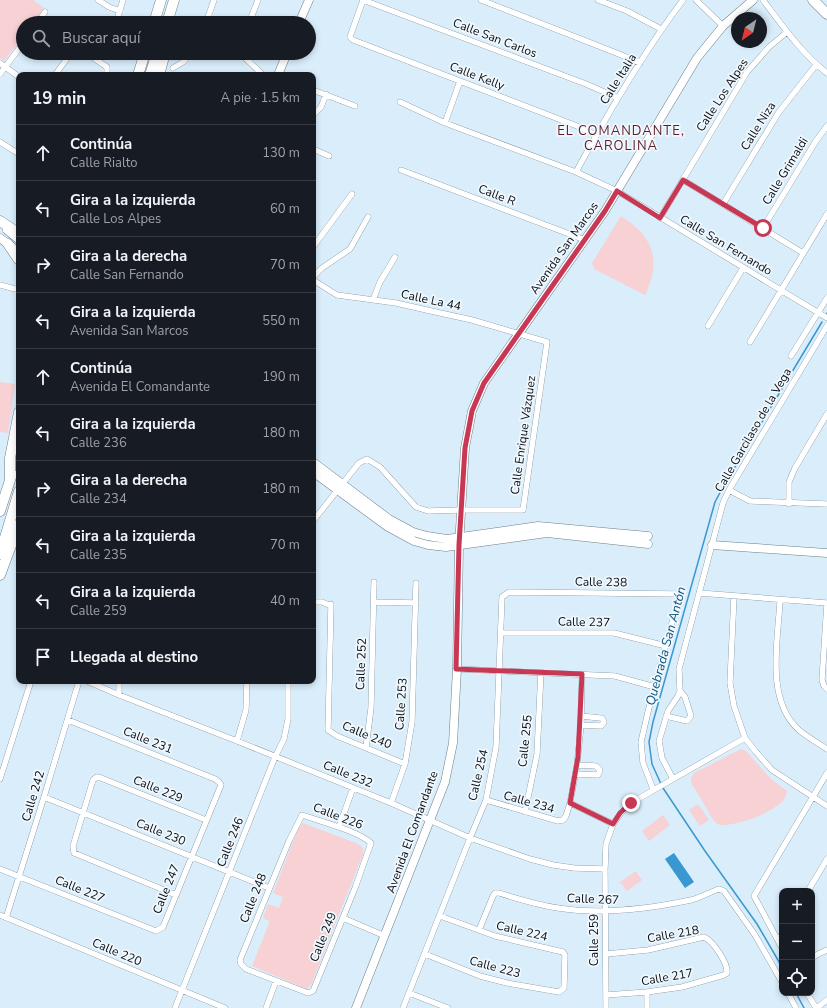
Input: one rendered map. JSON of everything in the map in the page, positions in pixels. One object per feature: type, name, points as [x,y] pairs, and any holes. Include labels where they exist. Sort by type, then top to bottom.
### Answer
[{"type":"highway","points":[[156,16],[162,0]]},
{"type":"highway","points":[[813,0],[827,14]]},
{"type":"highway","points":[[169,16],[174,2]]},
{"type":"highway","points":[[173,16],[174,2]]},
{"type":"highway","points":[[139,72],[143,60]]},
{"type":"highway","points":[[151,72],[155,60]]},
{"type":"highway","points":[[161,72],[163,60]]},
{"type":"highway","points":[[0,221],[16,230]]},
{"type":"highway","points":[[4,241],[16,256]]},
{"type":"highway","points":[[10,480],[10,458],[16,427]]},
{"type":"highway","points":[[0,511],[16,461]]},
{"type":"highway","points":[[0,554],[16,501]]},
{"type":"highway","points":[[0,575],[16,532]]},
{"type":"street","points":[[98,0],[109,7],[120,11]]},
{"type":"street","points":[[118,16],[123,0]]},
{"type":"street","points":[[208,16],[214,0]]},
{"type":"street","points":[[252,16],[258,0]]},
{"type":"street","points":[[302,16],[309,0]]},
{"type":"street","name":"Calle Kelly","points":[[363,0],[350,39],[577,126],[596,135]]},
{"type":"street","name":"Calle San Carlos","points":[[363,0],[586,84],[618,98]]},
{"type":"street","points":[[480,0],[640,63]]},
{"type":"street","points":[[598,0],[627,11],[661,29]]},
{"type":"street","name":"Calle Italia","points":[[576,172],[618,98],[661,29],[683,0]]},
{"type":"street","points":[[696,0],[723,26]]},
{"type":"street","name":"Avenida San Marcos","points":[[459,541],[465,448],[472,411],[484,383],[605,211],[697,58],[723,26],[753,0]]},
{"type":"street","points":[[763,0],[787,32],[816,65],[827,73]]},
{"type":"street","points":[[42,16],[45,12]]},
{"type":"street","name":"Calle Los Alpes","points":[[660,218],[747,72],[769,47],[787,32]]},
{"type":"street","points":[[0,74],[16,52]]},
{"type":"street","points":[[56,72],[66,60]]},
{"type":"street","points":[[96,60],[107,67],[107,72]]},
{"type":"street","points":[[172,68],[185,60]]},
{"type":"street","points":[[247,60],[260,72]]},
{"type":"street","points":[[279,72],[284,60]]},
{"type":"street","points":[[0,63],[16,75]]},
{"type":"street","name":"Calle Niza","points":[[723,204],[779,112],[816,65]]},
{"type":"street","points":[[445,122],[460,81]]},
{"type":"street","points":[[316,91],[355,106]]},
{"type":"street","points":[[316,112],[321,107],[326,94]]},
{"type":"street","name":"Calle San Fernando","points":[[400,102],[445,122],[576,172],[617,191],[827,318]]},
{"type":"street","name":"Calle Grimaldi","points":[[763,228],[816,141],[827,126]]},
{"type":"street","points":[[0,142],[16,152]]},
{"type":"street","points":[[316,150],[329,156]]},
{"type":"street","name":"Calle R","points":[[401,170],[585,240]]},
{"type":"street","points":[[683,180],[803,253]]},
{"type":"street","points":[[316,243],[352,194]]},
{"type":"street","points":[[750,342],[827,214]]},
{"type":"street","points":[[316,275],[322,268],[350,249],[368,217]]},
{"type":"street","points":[[0,225],[16,238]]},
{"type":"street","points":[[4,241],[16,251]]},
{"type":"street","points":[[373,300],[380,282],[395,257]]},
{"type":"street","points":[[708,326],[743,268]]},
{"type":"street","name":"Calle La 44","points":[[316,280],[337,295],[405,305],[465,319],[547,342]]},
{"type":"street","points":[[0,285],[15,288]]},
{"type":"street","points":[[791,356],[827,298]]},
{"type":"street","name":"Calle Garcilaso de la Vega","points":[[666,716],[687,721],[691,716],[685,697],[680,691],[679,669],[723,503],[729,490],[827,326]]},
{"type":"street","name":"Calle Enrique Vázquez","points":[[340,487],[359,463],[367,459],[380,467],[416,507],[428,512],[461,510],[523,510],[547,342]]},
{"type":"street","points":[[789,504],[789,482],[795,468],[827,414]]},
{"type":"street","points":[[316,465],[340,487]]},
{"type":"street","points":[[316,474],[340,487],[389,519],[413,532],[427,536],[459,541],[538,526],[648,540]]},
{"type":"street","points":[[316,517],[340,487]]},
{"type":"street","points":[[729,490],[750,501],[789,504],[827,504]]},
{"type":"street","name":"Avenida El Comandante","points":[[356,1008],[445,782],[453,743],[459,541]]},
{"type":"street","points":[[712,545],[827,553]]},
{"type":"street","name":"Calle 252","points":[[366,747],[371,708],[375,602],[374,582]]},
{"type":"street","points":[[375,602],[416,603],[416,583]]},
{"type":"street","name":"Calle 254","points":[[403,1008],[486,800],[496,747],[502,598],[509,592],[518,592]]},
{"type":"street","name":"Calle 238","points":[[518,592],[680,594],[666,646]]},
{"type":"street","points":[[699,593],[780,601],[827,603],[822,680],[827,689]]},
{"type":"street","points":[[734,596],[730,683],[734,706],[745,738],[772,770],[827,806]]},
{"type":"street","points":[[780,601],[776,670],[777,689],[786,713],[798,730],[827,749]]},
{"type":"street","name":"Calle 240","points":[[316,602],[322,602],[329,605],[331,604],[328,730],[337,736],[405,764]]},
{"type":"street","name":"Calle 253","points":[[391,803],[405,764],[412,722],[416,603]]},
{"type":"street","name":"Calle 237","points":[[501,633],[614,633],[666,646]]},
{"type":"street","points":[[655,789],[644,763],[641,742],[666,646]]},
{"type":"street","points":[[456,669],[615,676],[655,687]]},
{"type":"street","name":"Calle 255","points":[[525,812],[537,754],[542,672]]},
{"type":"street","name":"Calle 234","points":[[486,800],[558,821],[563,820],[566,816],[570,803],[576,774],[581,726],[582,674]]},
{"type":"street","points":[[0,779],[30,684]]},
{"type":"street","name":"Calle 242","points":[[3,916],[19,876],[78,684]]},
{"type":"street","name":"Calle 232","points":[[93,684],[119,696],[237,741],[391,803],[470,838],[530,859],[553,865],[574,868],[605,869]]},
{"type":"street","points":[[119,696],[120,684]]},
{"type":"street","points":[[237,741],[246,710],[247,684]]},
{"type":"street","name":"Calle 246","points":[[175,1008],[275,757],[284,739],[288,718],[288,684]]},
{"type":"street","points":[[671,780],[662,758],[659,741],[666,716],[680,691]]},
{"type":"street","points":[[581,716],[602,718],[604,722],[602,726],[581,726]]},
{"type":"street","name":"Calle 231","points":[[68,720],[215,779],[219,782]]},
{"type":"street","name":"Calle 259","points":[[606,1008],[605,869],[606,844],[613,824],[626,808],[655,789],[745,738]]},
{"type":"street","points":[[576,774],[595,775],[600,773],[600,770],[596,766],[577,765]]},
{"type":"street","points":[[778,940],[754,896],[827,773]]},
{"type":"street","name":"Calle 229","points":[[83,813],[93,780],[97,777],[206,820]]},
{"type":"street","name":"Calle 247","points":[[152,930],[156,931],[163,927],[220,787],[219,782]]},
{"type":"street","points":[[339,827],[353,788]]},
{"type":"street","name":"Calle 230","points":[[44,797],[269,888]]},
{"type":"street","points":[[570,803],[613,824]]},
{"type":"street","points":[[83,813],[73,846],[74,853],[176,895]]},
{"type":"street","name":"Calle 226","points":[[289,841],[302,815],[339,827],[366,839],[371,843],[355,888]]},
{"type":"street","name":"Calle 248","points":[[276,981],[246,969],[241,964],[240,960],[289,841]]},
{"type":"street","points":[[810,888],[827,859]]},
{"type":"street","name":"Calle 227","points":[[0,869],[152,930]]},
{"type":"street","name":"Calle 249","points":[[276,981],[308,993],[313,991],[355,888]]},
{"type":"street","name":"Calle 267","points":[[479,930],[495,893],[558,908],[623,911],[692,900],[719,888],[727,894],[755,935],[779,977]]},
{"type":"street","name":"Calle 220","points":[[3,916],[225,1008]]},
{"type":"street","name":"Calle 224","points":[[440,916],[513,941],[563,952],[565,955],[564,988],[562,990]]},
{"type":"street","points":[[343,918],[385,936]]},
{"type":"street","name":"Calle 218","points":[[606,954],[648,950],[704,938],[709,940],[726,965],[727,970]]},
{"type":"street","points":[[815,956],[827,950]]},
{"type":"street","name":"Calle 223","points":[[425,954],[480,976],[507,983],[559,992],[562,990]]},
{"type":"street","name":"Calle 217","points":[[606,995],[647,992],[682,987],[727,974],[727,970]]},
{"type":"street","points":[[266,1008],[276,981]]},
{"type":"street","points":[[647,992],[647,1008]]},
{"type":"street","points":[[409,993],[448,1008]]},
{"type":"street","points":[[790,996],[796,1008]]},
{"type":"street","points":[[810,996],[816,1008],[827,1000]]},
{"type":"shaded area","points":[[0,0],[33,0],[44,8],[38,16],[16,16],[16,45],[4,61],[0,58]]},
{"type":"shaded area","points":[[621,216],[641,232],[651,250],[653,271],[645,295],[594,269],[592,263]]},
{"type":"shaded area","points":[[0,382],[15,384],[8,433],[0,432]]},
{"type":"shaded area","points":[[741,749],[746,751],[771,779],[787,791],[787,793],[781,803],[764,813],[737,823],[720,825],[714,821],[692,784],[691,778],[694,773]]},
{"type":"shaded area","points":[[698,804],[709,820],[700,826],[689,810]]},
{"type":"shaded area","points":[[663,815],[670,825],[649,841],[642,831]]},
{"type":"shaded area","points":[[303,823],[356,843],[362,847],[363,850],[363,854],[311,985],[307,989],[252,966],[270,921],[263,918],[268,904],[279,908],[283,897],[273,893],[298,829]]},
{"type":"shaded area","points":[[636,871],[642,880],[627,891],[620,882]]},
{"type":"water","points":[[674,853],[694,882],[685,888],[665,859]]},
{"type":"waterway","name":"Quebrada San Antón","points":[[661,784],[652,764],[649,742],[653,722],[715,502],[822,322]]},
{"type":"waterway","name":"Quebrada San Antón","points":[[663,788],[705,851],[757,924],[779,962]]},
{"type":"waterway","name":"Quebrada San Antón","points":[[798,996],[804,1008]]},
{"type":"district","name":"EL COMANDANTE, CAROLINA","points":[[621,138]]},
{"type":"route","points":[[631,803],[620,813],[613,824],[570,803],[578,757],[581,726],[582,674],[499,672],[456,669],[461,510],[465,448],[472,411],[484,383],[592,230],[617,191],[660,218],[683,180],[763,228]]}]
